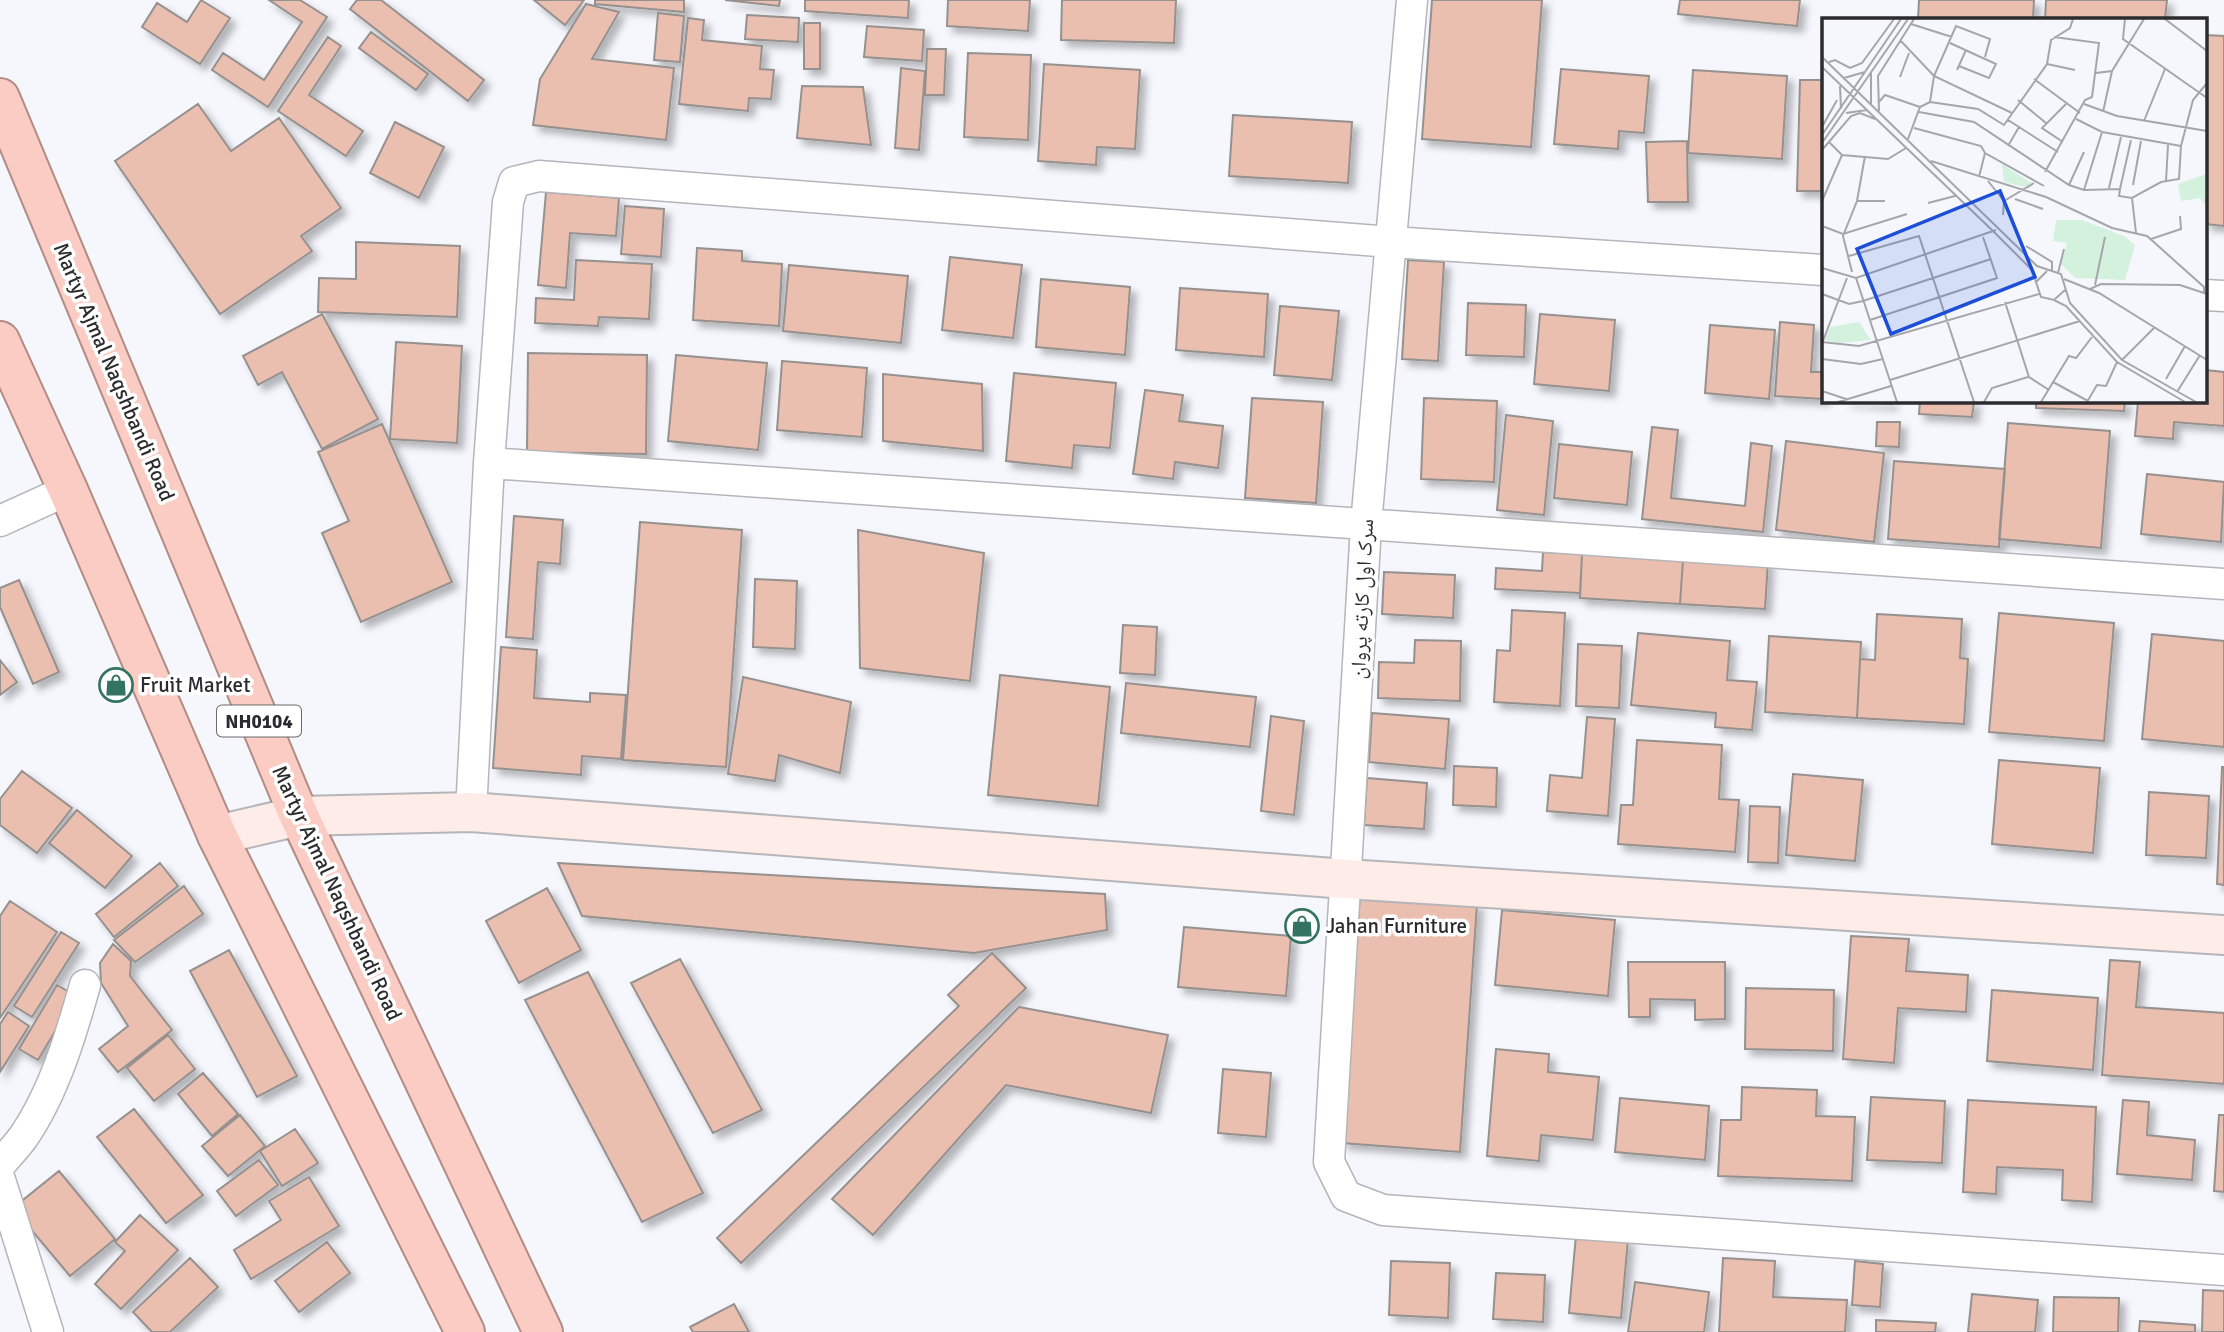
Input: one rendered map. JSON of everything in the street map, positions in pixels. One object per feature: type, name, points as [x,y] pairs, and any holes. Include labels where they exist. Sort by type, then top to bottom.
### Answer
[{"type":"highway","name":"Martyr Ajmal Naqshbandi Road","points":[[0,99],[299,816],[543,1332]]},
{"type":"highway","points":[[0,341],[217,835],[466,1332]]},
{"type":"main road","points":[[217,835],[299,816],[471,812],[1346,879],[2224,935]]},
{"type":"street","name":"سرک اول کارته پروان","points":[[1412,0],[1366,525],[1329,1162],[1346,1196],[1383,1210],[2224,1270]]},
{"type":"street","points":[[471,812],[489,463],[508,202],[514,182],[540,176],[1391,242],[1822,270]]},
{"type":"street","points":[[2206,295],[2224,296]]},
{"type":"street","points":[[489,463],[2224,584]]},
{"type":"street","points":[[0,521],[68,491]]},
{"type":"street","points":[[0,1165],[24,1135],[53,1081],[85,985]]},
{"type":"street","points":[[0,1180],[48,1332]]},
{"type":"building","points":[[201,0],[230,18],[200,64],[142,27],[157,3],[187,22]]},
{"type":"building","points":[[269,0],[300,0],[327,17],[268,107],[212,70],[223,53],[264,80],[302,22]]},
{"type":"building","points":[[357,0],[381,0],[484,80],[468,101],[350,9]]},
{"type":"building","points":[[534,0],[584,0],[565,25]]},
{"type":"building","points":[[595,0],[684,0],[684,12],[595,4]]},
{"type":"building","points":[[725,0],[780,0],[779,6]]},
{"type":"building","points":[[805,0],[909,0],[908,18],[805,11]]},
{"type":"building","points":[[948,0],[1030,0],[1028,31],[947,26]]},
{"type":"building","points":[[1062,0],[1176,0],[1174,43],[1061,40]]},
{"type":"building","points":[[1432,0],[1542,0],[1531,147],[1422,139]]},
{"type":"building","points":[[1680,0],[1800,0],[1797,26],[1678,14]]},
{"type":"building","points":[[1919,0],[2034,0],[2033,18],[1918,18]]},
{"type":"building","points":[[2046,0],[2167,0],[2165,18],[2045,18]]},
{"type":"building","points":[[586,4],[619,12],[592,59],[674,68],[666,140],[533,125],[540,79]]},
{"type":"building","points":[[658,13],[684,16],[680,62],[654,60]]},
{"type":"building","points":[[747,15],[799,18],[798,42],[745,39]]},
{"type":"building","points":[[688,18],[704,20],[702,40],[762,46],[760,69],[774,70],[771,99],[749,98],[748,111],[679,104]]},
{"type":"building","points":[[804,23],[820,23],[820,69],[804,69]]},
{"type":"building","points":[[867,26],[924,30],[922,61],[864,57]]},
{"type":"building","points":[[371,32],[428,74],[416,90],[359,48]]},
{"type":"building","points":[[2206,35],[2224,36],[2224,226],[2206,224]]},
{"type":"building","points":[[328,37],[341,46],[309,95],[363,131],[346,156],[278,111]]},
{"type":"building","points":[[927,49],[946,49],[944,95],[925,95]]},
{"type":"building","points":[[968,53],[1031,55],[1028,140],[964,137]]},
{"type":"building","points":[[1044,64],[1140,70],[1135,149],[1097,147],[1096,165],[1038,161]]},
{"type":"building","points":[[901,68],[925,71],[919,150],[895,148]]},
{"type":"building","points":[[1561,69],[1649,76],[1644,133],[1619,131],[1618,149],[1554,144]]},
{"type":"building","points":[[1693,70],[1787,76],[1782,159],[1688,153]]},
{"type":"building","points":[[1800,80],[1822,80],[1822,191],[1797,191]]},
{"type":"building","points":[[802,86],[863,87],[871,145],[797,138]]},
{"type":"building","points":[[198,104],[231,151],[279,118],[341,208],[301,236],[312,251],[220,314],[115,161]]},
{"type":"building","points":[[1233,115],[1352,122],[1348,183],[1229,176]]},
{"type":"building","points":[[395,122],[444,147],[419,198],[370,173]]},
{"type":"building","points":[[1687,141],[1688,202],[1648,202],[1646,142]]},
{"type":"building","points":[[546,192],[619,198],[616,236],[570,233],[566,288],[538,285]]},
{"type":"building","points":[[625,206],[664,209],[661,257],[621,254]]},
{"type":"building","points":[[356,242],[460,246],[457,317],[318,312],[319,278],[356,279]]},
{"type":"building","points":[[697,248],[742,251],[742,261],[782,264],[779,326],[693,320]]},
{"type":"building","points":[[950,257],[1022,265],[1013,338],[942,330]]},
{"type":"building","points":[[576,260],[652,264],[649,319],[599,317],[598,326],[535,323],[536,298],[574,300]]},
{"type":"building","points":[[1408,260],[1444,262],[1438,361],[1402,359]]},
{"type":"building","points":[[789,265],[908,276],[901,343],[783,331]]},
{"type":"building","points":[[1041,279],[1130,287],[1125,355],[1036,347]]},
{"type":"building","points":[[1180,288],[1268,294],[1264,357],[1176,350]]},
{"type":"building","points":[[1468,303],[1526,305],[1524,357],[1466,355]]},
{"type":"building","points":[[1280,306],[1339,311],[1332,380],[1274,375]]},
{"type":"building","points":[[322,314],[378,419],[322,449],[282,372],[258,385],[243,356]]},
{"type":"building","points":[[1540,314],[1615,320],[1609,391],[1534,384]]},
{"type":"building","points":[[1780,322],[1814,325],[1811,372],[1822,372],[1822,399],[1775,396]]},
{"type":"building","points":[[1710,325],[1775,330],[1769,399],[1705,393]]},
{"type":"building","points":[[396,342],[462,346],[457,443],[390,439]]},
{"type":"building","points":[[528,353],[647,355],[646,454],[527,452]]},
{"type":"building","points":[[676,355],[767,363],[758,450],[668,441]]},
{"type":"building","points":[[782,361],[867,368],[862,437],[777,430]]},
{"type":"building","points":[[2206,370],[2224,372],[2224,426],[2174,422],[2173,439],[2135,436],[2138,402],[2206,402]]},
{"type":"building","points":[[1014,373],[1116,383],[1110,448],[1074,445],[1072,468],[1006,461]]},
{"type":"building","points":[[883,374],[982,384],[983,451],[883,441]]},
{"type":"building","points":[[1145,390],[1183,395],[1179,421],[1223,426],[1218,468],[1175,462],[1173,479],[1133,474]]},
{"type":"building","points":[[1252,398],[1323,402],[1316,503],[1245,498]]},
{"type":"building","points":[[1424,398],[1497,401],[1494,482],[1421,479]]},
{"type":"building","points":[[1860,402],[1892,402],[1892,404]]},
{"type":"building","points":[[1920,402],[1974,402],[1972,417],[1919,414]]},
{"type":"building","points":[[2036,402],[2125,402],[2124,411],[2036,408]]},
{"type":"building","points":[[1506,415],[1553,421],[1544,515],[1497,510]]},
{"type":"building","points":[[1877,422],[1900,422],[1899,447],[1876,446]]},
{"type":"building","points":[[2008,423],[2110,431],[2101,548],[1999,539]]},
{"type":"building","points":[[382,424],[452,582],[361,622],[322,533],[349,521],[318,452]]},
{"type":"building","points":[[1652,427],[1678,430],[1671,498],[1745,506],[1751,443],[1772,446],[1763,532],[1642,519]]},
{"type":"building","points":[[1786,441],[1884,453],[1874,542],[1776,530]]},
{"type":"building","points":[[1559,444],[1632,452],[1627,505],[1554,498]]},
{"type":"building","points":[[1894,461],[2005,469],[1999,547],[1888,539]]},
{"type":"building","points":[[2147,474],[2224,482],[2221,542],[2141,534]]},
{"type":"building","points":[[514,516],[563,520],[560,564],[538,562],[533,639],[506,637]]},
{"type":"building","points":[[640,522],[742,530],[726,767],[623,760]]},
{"type":"building","points":[[858,530],[984,553],[970,681],[860,668]]},
{"type":"building","points":[[1543,552],[1582,554],[1580,593],[1495,589],[1496,568],[1542,571]]},
{"type":"building","points":[[1582,554],[1683,560],[1680,604],[1580,598]]},
{"type":"building","points":[[1683,560],[1768,561],[1765,609],[1680,604]]},
{"type":"building","points":[[1384,572],[1455,575],[1453,618],[1382,614]]},
{"type":"building","points":[[755,579],[797,581],[795,649],[753,647]]},
{"type":"building","points":[[19,580],[59,672],[33,684],[0,607],[0,588]]},
{"type":"building","points":[[1512,610],[1565,613],[1560,706],[1494,702],[1497,650],[1510,651]]},
{"type":"building","points":[[1999,613],[2114,623],[2104,741],[1989,732]]},
{"type":"building","points":[[1877,614],[1962,619],[1960,658],[1968,659],[1964,724],[1857,718],[1860,659],[1875,660]]},
{"type":"building","points":[[1123,625],[1157,627],[1155,675],[1120,673]]},
{"type":"building","points":[[1638,633],[1730,641],[1727,680],[1757,682],[1752,730],[1715,727],[1716,713],[1631,705]]},
{"type":"building","points":[[2152,634],[2224,641],[2224,747],[2142,739]]},
{"type":"building","points":[[1769,636],[1861,642],[1857,718],[1765,712]]},
{"type":"building","points":[[1415,640],[1461,641],[1460,701],[1378,698],[1379,662],[1414,663]]},
{"type":"building","points":[[1578,644],[1622,646],[1619,708],[1576,706]]},
{"type":"building","points":[[501,647],[537,650],[534,698],[590,702],[590,693],[626,695],[621,759],[582,756],[581,775],[493,768]]},
{"type":"building","points":[[0,660],[17,682],[0,695]]},
{"type":"building","points":[[1000,675],[1110,687],[1098,806],[988,795]]},
{"type":"building","points":[[743,677],[851,702],[840,773],[779,755],[775,781],[728,774]]},
{"type":"building","points":[[1126,683],[1256,697],[1250,747],[1121,733]]},
{"type":"building","points":[[1372,713],[1449,719],[1445,769],[1369,762]]},
{"type":"building","points":[[1271,716],[1304,721],[1294,815],[1261,811]]},
{"type":"building","points":[[1587,717],[1615,719],[1608,816],[1547,811],[1550,775],[1582,778]]},
{"type":"building","points":[[1637,740],[1722,745],[1719,799],[1739,800],[1735,852],[1618,844],[1621,805],[1633,805]]},
{"type":"building","points":[[1999,760],[2100,768],[2093,853],[1992,844]]},
{"type":"building","points":[[1454,766],[1497,768],[1496,807],[1453,805]]},
{"type":"building","points":[[2224,767],[2224,885],[2217,884]]},
{"type":"building","points":[[22,771],[72,808],[37,853],[0,825],[0,799]]},
{"type":"building","points":[[1793,774],[1863,780],[1855,861],[1786,855]]},
{"type":"building","points":[[1367,778],[1427,783],[1424,829],[1364,825]]},
{"type":"building","points":[[2149,792],[2209,796],[2206,858],[2146,855]]},
{"type":"building","points":[[1750,806],[1780,807],[1778,863],[1748,862]]},
{"type":"building","points":[[77,810],[132,856],[105,888],[49,843]]},
{"type":"building","points":[[160,863],[178,886],[114,937],[96,914]]},
{"type":"building","points":[[558,863],[1105,894],[1107,930],[974,953],[582,916]]},
{"type":"building","points":[[184,886],[203,914],[135,962],[114,940]]},
{"type":"building","points":[[547,888],[581,950],[519,983],[486,921]]},
{"type":"building","points":[[1360,895],[1477,904],[1460,1152],[1342,1143]]},
{"type":"building","points":[[10,901],[57,932],[0,1018],[0,916]]},
{"type":"building","points":[[1502,910],[1615,920],[1608,996],[1495,985]]},
{"type":"building","points":[[1184,927],[1291,936],[1286,996],[1178,987]]},
{"type":"building","points":[[61,932],[79,943],[32,1017],[14,1006]]},
{"type":"building","points":[[1851,936],[1909,939],[1906,971],[1968,975],[1966,1012],[1898,1008],[1894,1063],[1843,1059]]},
{"type":"building","points":[[113,944],[131,961],[130,976],[172,1030],[118,1072],[99,1049],[128,1026],[101,983],[100,963]]},
{"type":"building","points":[[229,950],[297,1076],[257,1097],[190,971]]},
{"type":"building","points":[[992,953],[1026,988],[741,1263],[717,1238],[959,1006],[948,995]]},
{"type":"building","points":[[680,959],[762,1110],[713,1133],[631,983]]},
{"type":"building","points":[[2110,960],[2140,962],[2136,1007],[2224,1013],[2224,1084],[2102,1075]]},
{"type":"building","points":[[1628,962],[1725,962],[1725,1019],[1695,1020],[1695,1000],[1650,999],[1650,1017],[1629,1017]]},
{"type":"building","points":[[588,972],[703,1193],[642,1222],[525,1000]]},
{"type":"building","points":[[57,985],[76,996],[38,1060],[19,1049]]},
{"type":"building","points":[[1746,988],[1834,990],[1833,1051],[1745,1049]]},
{"type":"building","points":[[1992,990],[2098,998],[2093,1070],[1987,1061]]},
{"type":"building","points":[[1019,1007],[1168,1035],[1151,1113],[1006,1085],[873,1235],[832,1199]]},
{"type":"building","points":[[8,1012],[29,1026],[0,1072],[0,1024]]},
{"type":"building","points":[[168,1035],[195,1069],[154,1101],[127,1068]]},
{"type":"building","points":[[1496,1049],[1549,1054],[1548,1072],[1599,1077],[1593,1140],[1541,1135],[1539,1161],[1487,1156]]},
{"type":"building","points":[[1223,1069],[1271,1073],[1266,1137],[1218,1133]]},
{"type":"building","points":[[203,1073],[238,1114],[212,1136],[178,1094]]},
{"type":"building","points":[[1742,1087],[1817,1090],[1816,1116],[1855,1117],[1852,1181],[1718,1176],[1721,1120],[1741,1120]]},
{"type":"building","points":[[1871,1097],[1945,1101],[1942,1163],[1867,1160]]},
{"type":"building","points":[[1620,1098],[1709,1106],[1705,1160],[1615,1152]]},
{"type":"building","points":[[1968,1100],[2096,1107],[2092,1202],[2062,1200],[2063,1170],[1997,1167],[1996,1194],[1963,1192]]},
{"type":"building","points":[[2123,1100],[2149,1102],[2147,1135],[2195,1140],[2192,1180],[2117,1174]]},
{"type":"building","points":[[134,1109],[203,1195],[166,1223],[97,1137]]},
{"type":"building","points":[[240,1115],[265,1146],[228,1176],[202,1146]]},
{"type":"building","points":[[2219,1115],[2224,1115],[2224,1192],[2214,1191]]},
{"type":"building","points":[[295,1129],[318,1163],[282,1186],[260,1151]]},
{"type":"building","points":[[259,1160],[278,1185],[236,1216],[217,1191]]},
{"type":"building","points":[[59,1171],[115,1239],[70,1276],[13,1208]]},
{"type":"building","points":[[309,1177],[339,1226],[251,1279],[234,1250],[281,1220],[269,1201]]},
{"type":"building","points":[[140,1215],[178,1250],[121,1309],[95,1284],[125,1251],[115,1242]]},
{"type":"building","points":[[1576,1235],[1628,1239],[1621,1318],[1569,1313]]},
{"type":"building","points":[[327,1242],[350,1273],[299,1312],[275,1281]]},
{"type":"building","points":[[190,1258],[218,1287],[170,1332],[152,1332],[133,1312]]},
{"type":"building","points":[[1723,1258],[1775,1261],[1773,1297],[1847,1300],[1845,1332],[1719,1332]]},
{"type":"building","points":[[1391,1261],[1450,1263],[1448,1318],[1389,1315]]},
{"type":"building","points":[[1855,1261],[1883,1264],[1880,1307],[1852,1305]]},
{"type":"building","points":[[1496,1273],[1545,1275],[1543,1322],[1493,1319]]},
{"type":"building","points":[[1635,1282],[1709,1292],[1704,1332],[1628,1332]]},
{"type":"building","points":[[2203,1290],[2224,1291],[2224,1332],[2202,1332]]},
{"type":"building","points":[[1972,1294],[2038,1300],[2035,1332],[1968,1332]]},
{"type":"building","points":[[2054,1297],[2119,1298],[2118,1332],[2053,1332]]},
{"type":"building","points":[[734,1304],[749,1332],[693,1332],[690,1327]]},
{"type":"building","points":[[1876,1320],[1936,1323],[1935,1332],[1876,1332]]},
{"type":"building","points":[[2140,1321],[2195,1325],[2195,1332],[2139,1332]]},
{"type":"place","name":"Fruit Market","points":[[116,685]]},
{"type":"place","name":"Jahan Furniture","points":[[1302,926]]}]
